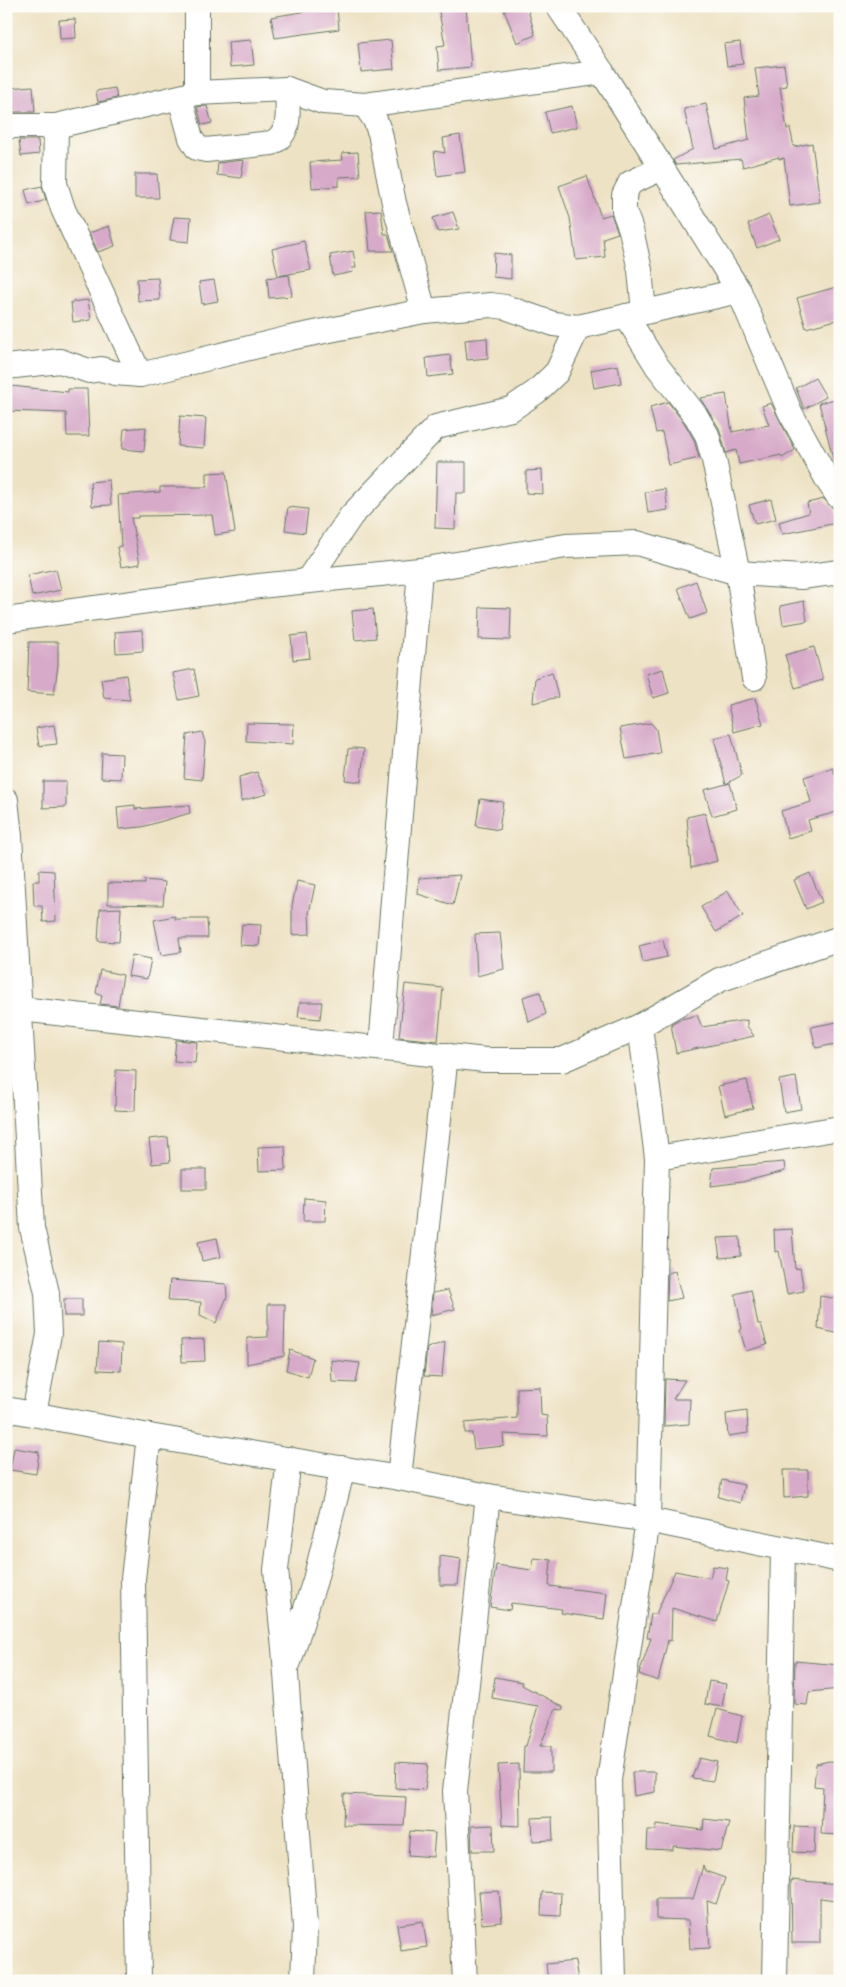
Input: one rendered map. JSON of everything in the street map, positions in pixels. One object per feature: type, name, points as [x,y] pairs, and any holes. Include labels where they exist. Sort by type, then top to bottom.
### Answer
[{"type":"street","points":[[197,6],[189,96],[190,138],[197,148],[206,150],[272,143],[280,138],[285,132],[287,121],[287,89]]},
{"type":"street","points":[[558,6],[602,72],[739,292],[790,412],[838,496]]},
{"type":"street","points":[[6,126],[56,126],[189,96],[287,89],[323,102],[365,105],[602,72]]},
{"type":"street","points":[[365,105],[375,120],[380,133],[394,203],[424,311]]},
{"type":"street","points":[[56,126],[55,184],[60,201],[140,375]]},
{"type":"street","points":[[662,168],[630,183],[624,195],[624,211],[631,230],[640,270],[635,314],[657,366],[696,416],[707,435],[738,573],[754,678]]},
{"type":"street","points":[[6,367],[60,361],[90,371],[101,369],[115,373],[140,375],[290,338],[424,311],[491,305],[554,324],[578,326],[739,292]]},
{"type":"street","points":[[307,581],[350,516],[436,426],[511,409],[536,392],[557,372],[578,326]]},
{"type":"street","points":[[6,620],[260,586],[420,570],[566,546],[637,543],[738,573],[801,577],[840,572]]},
{"type":"street","points":[[381,1047],[420,570]]},
{"type":"street","points":[[6,800],[10,836],[13,1007],[32,1228],[47,1293],[48,1334],[34,1414]]},
{"type":"street","points":[[13,1007],[485,1060],[562,1060],[640,1026],[718,980],[840,938]]},
{"type":"street","points":[[614,1981],[609,1780],[648,1520],[657,1158],[640,1026]]},
{"type":"street","points":[[399,1478],[446,1055]]},
{"type":"street","points":[[657,1158],[840,1128]]},
{"type":"street","points":[[6,1409],[149,1436],[399,1478],[488,1496],[648,1520],[783,1550],[840,1560]]},
{"type":"street","points":[[138,1981],[132,1580],[149,1436]]},
{"type":"street","points":[[289,1459],[276,1570],[305,1926],[304,1981]]},
{"type":"street","points":[[285,1673],[315,1580],[343,1468]]},
{"type":"street","points":[[465,1981],[455,1791],[488,1496]]},
{"type":"street","points":[[775,1981],[783,1550]]},
{"type":"building","points":[[438,6],[466,6],[471,67],[439,70],[437,46],[445,45]]},
{"type":"building","points":[[514,6],[527,6],[535,35],[517,43],[504,10]]},
{"type":"building","points":[[337,8],[339,29],[275,38],[271,17]]},
{"type":"building","points":[[75,19],[76,38],[60,39],[59,20]]},
{"type":"building","points":[[251,40],[254,65],[230,67],[228,42]]},
{"type":"building","points":[[391,40],[394,69],[361,72],[358,43]]},
{"type":"building","points":[[740,42],[743,64],[727,66],[724,44]]},
{"type":"building","points":[[784,65],[787,86],[780,87],[787,129],[790,128],[794,147],[812,143],[820,202],[790,206],[784,158],[779,159],[779,157],[743,167],[741,159],[676,165],[673,160],[693,149],[684,109],[706,104],[716,149],[749,140],[744,98],[759,96],[755,68]]},
{"type":"building","points":[[33,86],[35,112],[11,112],[9,88]]},
{"type":"building","points":[[115,88],[117,98],[98,102],[96,91]]},
{"type":"building","points":[[207,106],[212,123],[202,125],[197,107]]},
{"type":"building","points":[[572,106],[577,127],[550,133],[545,112]]},
{"type":"building","points":[[460,135],[465,172],[437,176],[434,151],[445,153],[443,138]]},
{"type":"building","points":[[19,140],[38,140],[39,154],[21,156]]},
{"type":"building","points":[[358,152],[360,176],[339,177],[339,186],[312,188],[310,162],[343,160],[342,153]]},
{"type":"building","points":[[244,160],[241,178],[217,175],[218,163]]},
{"type":"building","points":[[135,174],[157,174],[159,198],[135,198]]},
{"type":"building","points":[[587,176],[601,217],[611,214],[618,233],[603,238],[605,257],[576,260],[570,218],[559,186]]},
{"type":"building","points":[[42,186],[46,200],[29,205],[25,190]]},
{"type":"building","points":[[381,210],[384,234],[388,234],[393,251],[370,251],[366,211]]},
{"type":"building","points":[[453,212],[459,229],[438,232],[433,218]]},
{"type":"building","points":[[769,215],[779,239],[757,248],[748,224]]},
{"type":"building","points":[[174,217],[191,218],[189,242],[170,240]]},
{"type":"building","points":[[109,226],[115,246],[98,252],[89,233]]},
{"type":"building","points":[[304,241],[311,270],[278,276],[272,249]]},
{"type":"building","points":[[353,251],[356,268],[352,268],[353,272],[333,276],[330,255]]},
{"type":"building","points":[[494,253],[511,255],[511,279],[493,277]]},
{"type":"building","points":[[289,275],[292,296],[269,298],[267,278]]},
{"type":"building","points":[[158,278],[160,300],[138,301],[137,279]]},
{"type":"building","points":[[214,280],[218,301],[202,304],[199,282]]},
{"type":"building","points":[[840,286],[840,319],[806,328],[797,298]]},
{"type":"building","points":[[88,300],[91,320],[73,322],[71,302]]},
{"type":"building","points":[[487,338],[488,358],[467,360],[465,340]]},
{"type":"building","points":[[450,355],[453,374],[428,377],[426,358]]},
{"type":"building","points":[[618,365],[621,383],[594,388],[591,370]]},
{"type":"building","points":[[815,378],[826,397],[804,409],[796,388]]},
{"type":"building","points":[[11,386],[68,392],[68,389],[87,389],[89,436],[67,436],[66,413],[7,411]]},
{"type":"building","points":[[726,394],[732,432],[769,425],[762,406],[771,403],[795,450],[782,458],[781,455],[739,464],[736,450],[726,453],[719,428],[700,398]]},
{"type":"building","points":[[840,398],[840,461],[834,462],[819,403]]},
{"type":"building","points":[[668,402],[685,424],[694,440],[699,458],[669,465],[662,432],[656,433],[650,407]]},
{"type":"building","points":[[180,416],[206,418],[204,448],[178,446]]},
{"type":"building","points":[[146,427],[144,451],[122,449],[124,429]]},
{"type":"building","points":[[437,462],[466,462],[466,493],[456,493],[455,529],[435,528]]},
{"type":"building","points":[[542,470],[543,494],[526,493],[526,471]]},
{"type":"building","points":[[226,472],[235,532],[215,535],[212,515],[138,516],[138,518],[131,518],[140,564],[121,567],[117,547],[121,546],[118,495],[160,492],[160,487],[207,487],[207,473]]},
{"type":"building","points":[[109,480],[111,505],[92,506],[90,482]]},
{"type":"building","points":[[665,489],[668,510],[648,513],[645,492]]},
{"type":"building","points":[[771,499],[776,519],[755,524],[749,505]]},
{"type":"building","points":[[824,499],[834,509],[837,523],[782,534],[779,522],[809,513],[807,503]]},
{"type":"building","points":[[288,507],[308,509],[305,533],[285,530]]},
{"type":"building","points":[[56,569],[61,590],[32,596],[28,575]]},
{"type":"building","points":[[696,581],[707,613],[690,619],[678,588]]},
{"type":"building","points":[[804,601],[807,621],[783,625],[780,606]]},
{"type":"building","points":[[480,607],[511,608],[510,640],[479,639]]},
{"type":"building","points":[[373,609],[376,638],[355,640],[352,611]]},
{"type":"building","points":[[142,630],[143,651],[116,653],[115,632]]},
{"type":"building","points":[[307,634],[310,658],[293,660],[291,636]]},
{"type":"building","points":[[29,642],[58,642],[58,665],[54,694],[27,692]]},
{"type":"building","points":[[814,647],[823,680],[795,688],[785,655]]},
{"type":"building","points":[[194,669],[199,696],[179,700],[173,673]]},
{"type":"building","points":[[663,669],[669,693],[653,698],[646,674]]},
{"type":"building","points":[[552,672],[558,697],[533,703],[535,678]]},
{"type":"building","points":[[126,675],[130,700],[104,698],[101,679]]},
{"type":"building","points":[[755,698],[763,724],[734,732],[728,705]]},
{"type":"building","points":[[247,723],[294,724],[293,744],[246,741]]},
{"type":"building","points":[[651,723],[656,729],[660,753],[626,759],[620,728]]},
{"type":"building","points":[[54,725],[57,744],[39,746],[36,728]]},
{"type":"building","points":[[202,732],[205,742],[202,780],[184,778],[187,735]]},
{"type":"building","points":[[731,734],[742,775],[726,784],[714,738]]},
{"type":"building","points":[[348,749],[364,749],[361,782],[345,780]]},
{"type":"building","points":[[102,753],[122,754],[121,779],[101,778]]},
{"type":"building","points":[[833,768],[840,790],[840,811],[808,820],[811,831],[788,838],[781,811],[811,802],[804,777]]},
{"type":"building","points":[[257,772],[267,794],[241,801],[239,777]]},
{"type":"building","points":[[43,781],[66,781],[66,807],[43,808]]},
{"type":"building","points":[[730,783],[737,809],[712,816],[704,790]]},
{"type":"building","points":[[480,799],[503,802],[499,830],[476,826]]},
{"type":"building","points":[[135,805],[135,809],[189,805],[190,813],[142,827],[119,829],[117,807]]},
{"type":"building","points":[[705,813],[717,861],[691,868],[687,817]]},
{"type":"building","points":[[39,870],[54,871],[56,921],[43,922],[42,906],[34,906],[33,881],[39,881]]},
{"type":"building","points":[[810,873],[822,902],[806,909],[794,880]]},
{"type":"building","points":[[460,875],[453,905],[418,894],[419,878]]},
{"type":"building","points":[[145,880],[165,882],[163,905],[108,904],[108,883],[145,884]]},
{"type":"building","points":[[297,881],[315,885],[309,913],[310,934],[292,935],[292,906]]},
{"type":"building","points":[[728,891],[743,916],[716,932],[701,907]]},
{"type":"building","points":[[121,908],[119,942],[98,941],[100,909]]},
{"type":"building","points":[[175,916],[175,919],[207,919],[208,938],[179,938],[181,952],[161,955],[154,920]]},
{"type":"building","points":[[242,924],[261,925],[259,946],[240,945]]},
{"type":"building","points":[[500,933],[504,969],[477,976],[475,934]]},
{"type":"building","points":[[663,940],[667,957],[643,962],[639,946]]},
{"type":"building","points":[[132,955],[151,959],[147,979],[128,976]]},
{"type":"building","points":[[100,970],[123,975],[118,1006],[100,1004],[102,996],[96,993]]},
{"type":"building","points":[[405,984],[443,988],[438,1041],[399,1037]]},
{"type":"building","points":[[540,992],[546,1014],[529,1022],[523,997]]},
{"type":"building","points":[[300,1002],[322,1002],[320,1019],[298,1017]]},
{"type":"building","points":[[697,1015],[702,1027],[747,1020],[747,1026],[754,1036],[676,1053],[671,1024]]},
{"type":"building","points":[[837,1022],[840,1043],[816,1048],[811,1027]]},
{"type":"building","points":[[176,1040],[197,1042],[195,1063],[174,1061]]},
{"type":"building","points":[[116,1070],[136,1071],[135,1111],[115,1110]]},
{"type":"building","points":[[796,1077],[801,1109],[784,1112],[779,1080]]},
{"type":"building","points":[[747,1080],[753,1108],[725,1115],[718,1086]]},
{"type":"building","points":[[168,1137],[170,1162],[152,1164],[149,1139]]},
{"type":"building","points":[[285,1146],[286,1170],[259,1171],[258,1147]]},
{"type":"building","points":[[784,1162],[785,1171],[742,1182],[711,1186],[713,1168]]},
{"type":"building","points":[[182,1169],[206,1169],[206,1189],[182,1189]]},
{"type":"building","points":[[304,1198],[326,1200],[325,1221],[303,1221]]},
{"type":"building","points":[[792,1229],[795,1269],[800,1268],[804,1291],[787,1294],[779,1251],[775,1252],[774,1230]]},
{"type":"building","points":[[740,1237],[741,1256],[720,1258],[717,1238]]},
{"type":"building","points":[[217,1238],[221,1257],[202,1261],[198,1242]]},
{"type":"building","points":[[675,1271],[682,1298],[667,1301],[668,1273]]},
{"type":"building","points":[[170,1280],[226,1284],[227,1297],[216,1323],[200,1315],[201,1302],[168,1301]]},
{"type":"building","points":[[448,1290],[455,1309],[431,1315],[433,1293]]},
{"type":"building","points":[[751,1290],[758,1324],[761,1324],[767,1345],[746,1351],[740,1330],[742,1329],[735,1294]]},
{"type":"building","points":[[820,1296],[840,1299],[840,1334],[818,1329]]},
{"type":"building","points":[[64,1299],[82,1299],[82,1316],[64,1316]]},
{"type":"building","points":[[268,1304],[285,1304],[284,1356],[247,1364],[247,1338],[268,1337]]},
{"type":"building","points":[[204,1339],[205,1361],[182,1362],[181,1340]]},
{"type":"building","points":[[99,1342],[122,1344],[121,1371],[97,1370]]},
{"type":"building","points":[[445,1342],[442,1377],[424,1376],[427,1348]]},
{"type":"building","points":[[290,1350],[313,1358],[308,1377],[286,1370]]},
{"type":"building","points":[[331,1360],[360,1363],[356,1383],[332,1382]]},
{"type":"building","points":[[665,1379],[685,1380],[673,1399],[690,1399],[689,1424],[664,1426]]},
{"type":"building","points":[[540,1387],[541,1415],[547,1416],[548,1436],[503,1434],[504,1446],[474,1449],[472,1433],[465,1433],[465,1423],[517,1418],[517,1388]]},
{"type":"building","points":[[747,1411],[748,1433],[728,1436],[726,1414]]},
{"type":"building","points":[[14,1448],[39,1452],[36,1474],[10,1470]]},
{"type":"building","points":[[783,1470],[808,1470],[808,1496],[784,1498]]},
{"type":"building","points":[[722,1480],[744,1485],[740,1503],[718,1497]]},
{"type":"building","points":[[440,1556],[461,1559],[458,1585],[440,1585]]},
{"type":"building","points":[[534,1558],[551,1560],[549,1586],[607,1593],[604,1619],[561,1613],[562,1609],[511,1603],[510,1610],[490,1607],[496,1565],[532,1570]]},
{"type":"building","points":[[713,1566],[728,1568],[726,1580],[729,1581],[717,1622],[672,1608],[671,1641],[668,1640],[658,1681],[639,1674],[651,1638],[647,1638],[651,1614],[656,1614],[675,1571],[710,1578]]},
{"type":"building","points":[[795,1661],[840,1665],[840,1689],[809,1692],[807,1705],[794,1704]]},
{"type":"building","points":[[495,1677],[522,1682],[522,1685],[563,1707],[562,1710],[556,1709],[540,1746],[551,1746],[551,1772],[523,1772],[524,1746],[526,1746],[538,1706],[492,1698]]},
{"type":"building","points":[[709,1681],[726,1684],[722,1707],[705,1704]]},
{"type":"building","points":[[717,1709],[742,1716],[737,1743],[710,1736]]},
{"type":"building","points":[[699,1758],[717,1762],[713,1781],[692,1778]]},
{"type":"building","points":[[829,1761],[840,1762],[840,1835],[821,1834],[823,1787],[814,1786],[816,1764]]},
{"type":"building","points":[[396,1762],[428,1764],[425,1790],[395,1788]]},
{"type":"building","points":[[519,1764],[520,1826],[502,1825],[498,1765]]},
{"type":"building","points":[[632,1772],[655,1772],[655,1792],[634,1796]]},
{"type":"building","points":[[344,1794],[406,1797],[404,1826],[343,1825]]},
{"type":"building","points":[[552,1817],[553,1840],[533,1841],[532,1818]]},
{"type":"building","points":[[704,1819],[729,1822],[721,1851],[673,1846],[673,1850],[647,1849],[648,1830],[656,1830],[657,1824],[703,1830]]},
{"type":"building","points":[[493,1825],[494,1851],[472,1851],[471,1826]]},
{"type":"building","points":[[794,1826],[815,1827],[814,1853],[793,1852]]},
{"type":"building","points":[[410,1831],[435,1833],[433,1857],[408,1855]]},
{"type":"building","points":[[703,1866],[705,1871],[725,1878],[716,1904],[707,1901],[710,1948],[690,1949],[688,1920],[656,1919],[656,1899],[693,1899]]},
{"type":"building","points":[[791,1880],[839,1884],[837,1900],[820,1898],[820,1943],[792,1943]]},
{"type":"building","points":[[499,1891],[502,1922],[482,1924],[479,1892]]},
{"type":"building","points":[[542,1892],[561,1893],[560,1916],[541,1915]]},
{"type":"building","points":[[423,1921],[427,1947],[401,1951],[397,1925]]},
{"type":"building","points":[[575,1961],[578,1981],[548,1981],[546,1964]]}]
